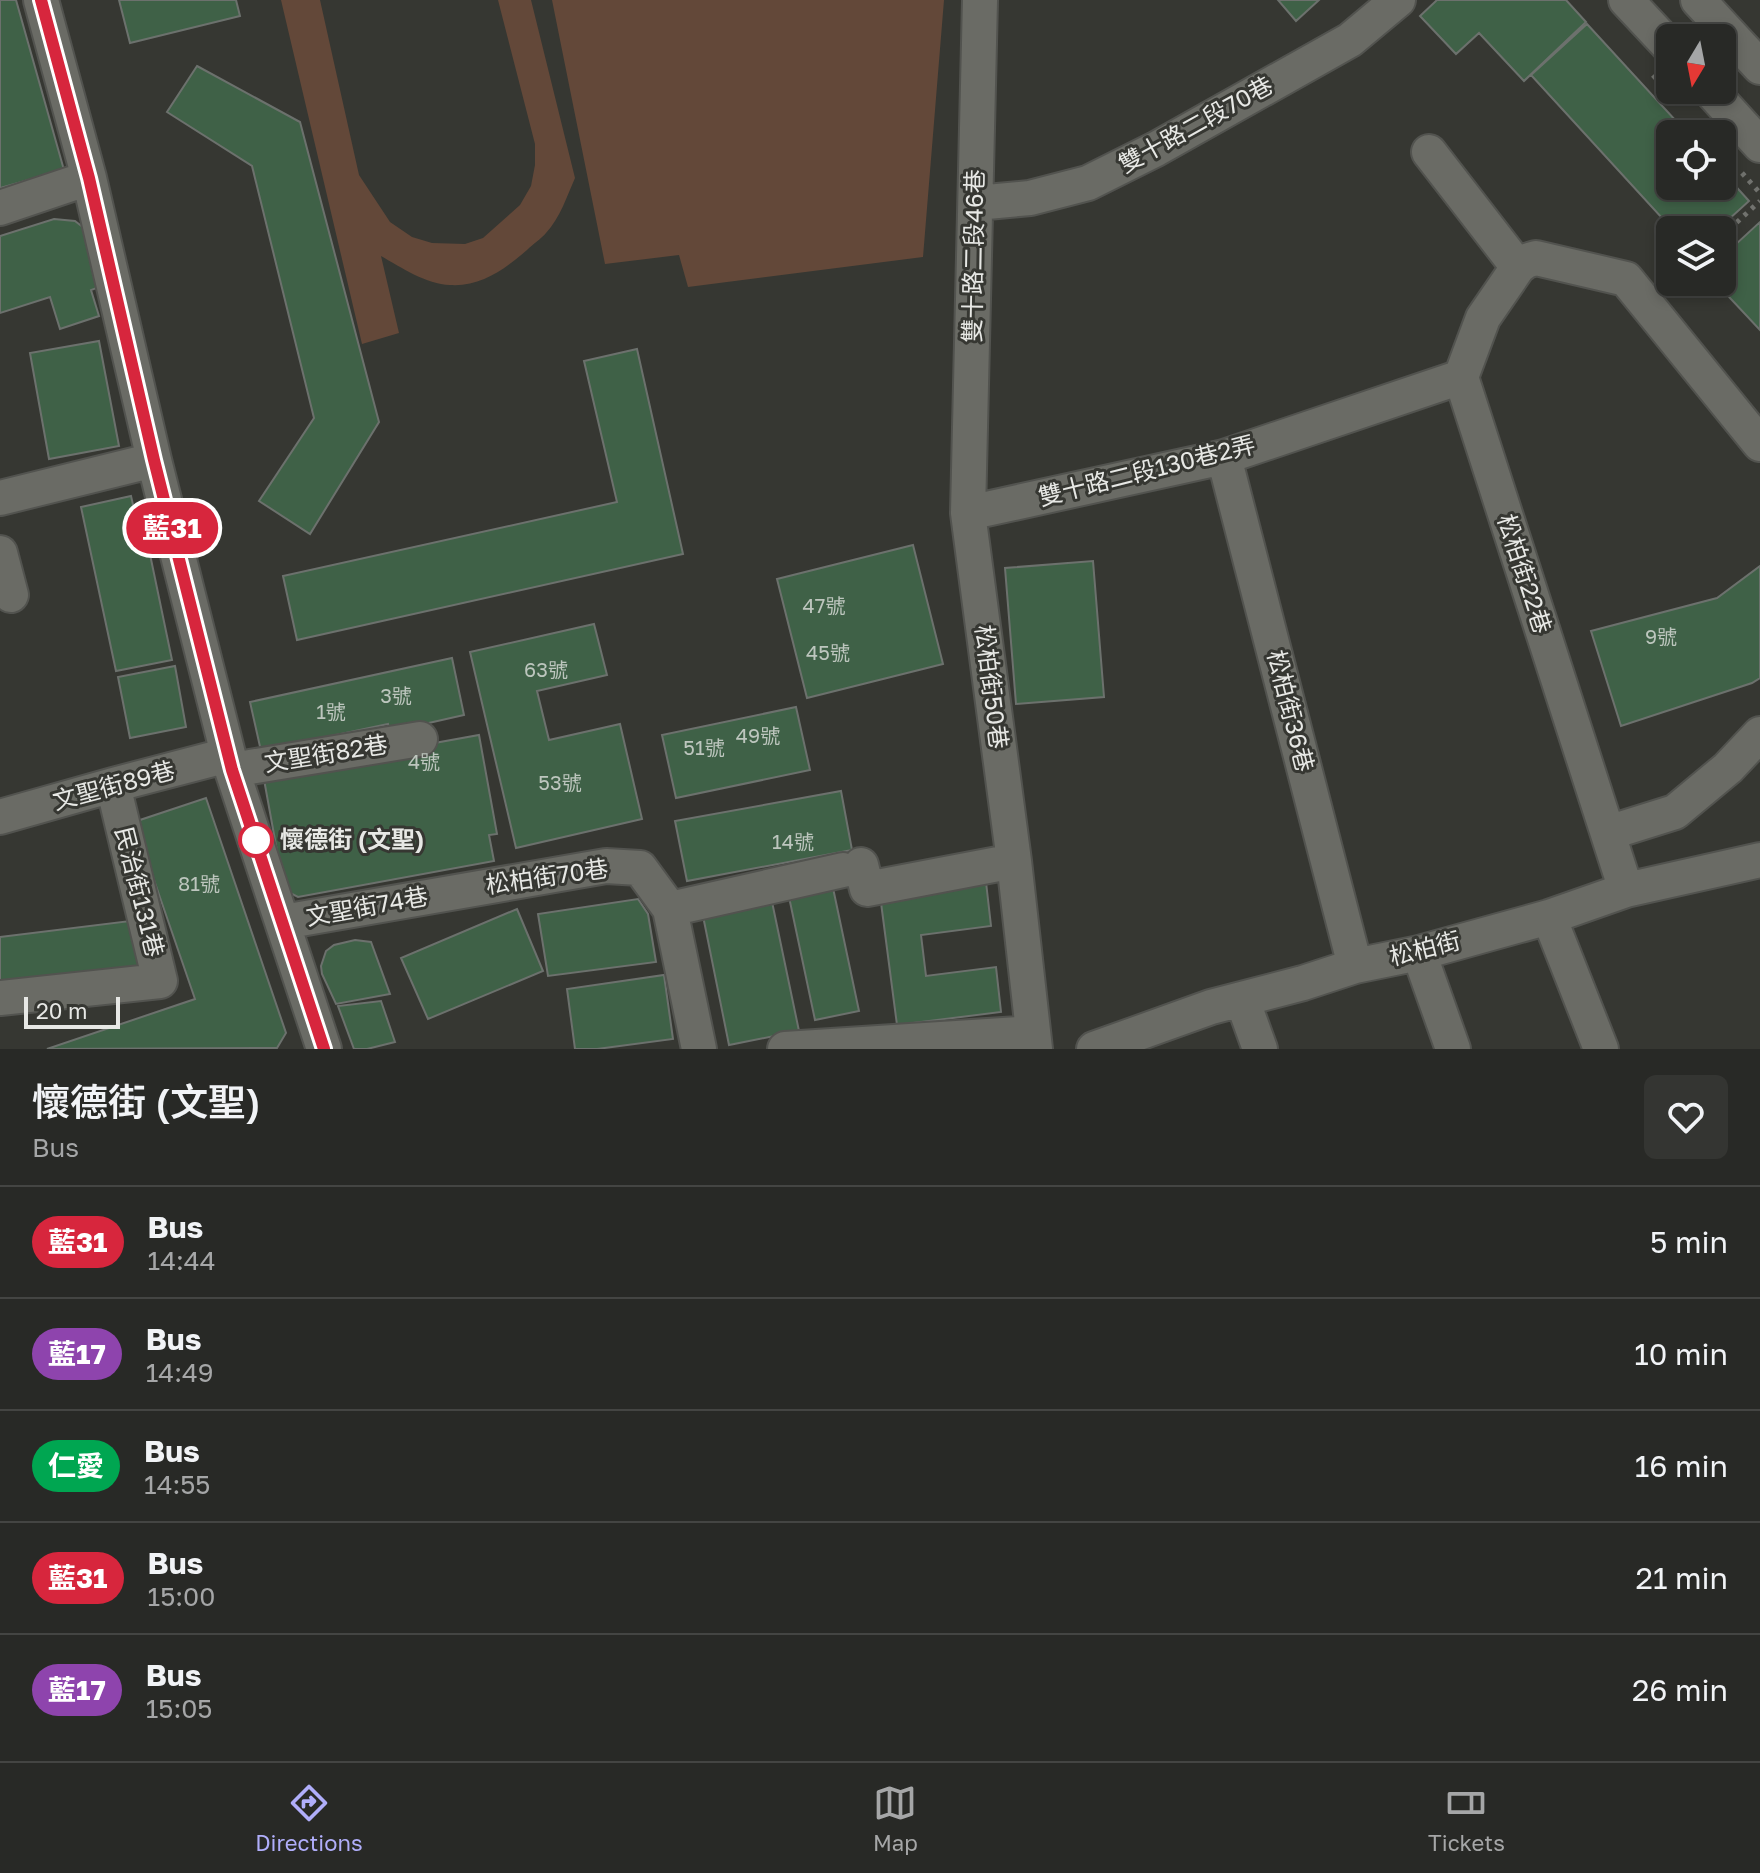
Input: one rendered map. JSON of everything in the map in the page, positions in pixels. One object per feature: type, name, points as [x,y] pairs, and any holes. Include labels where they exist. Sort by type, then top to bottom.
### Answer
[{"type":"street","points":[[41,0],[89,178],[154,460],[230,762],[324,1049]]},
{"type":"street","name":"雙十路二段46巷","points":[[968,513],[980,0]]},
{"type":"street","name":"雙十路二段70巷","points":[[976,203],[1030,198],[1088,183],[1156,149],[1350,40],[1398,0]]},
{"type":"street","points":[[1626,0],[1656,32]]},
{"type":"street","points":[[1698,0],[1760,67]]},
{"type":"street","points":[[1723,104],[1760,145]]},
{"type":"street","points":[[1429,152],[1518,267]]},
{"type":"street","points":[[0,208],[89,178]]},
{"type":"street","points":[[1461,377],[1483,318],[1518,267],[1536,258],[1626,279],[1760,444]]},
{"type":"street","name":"雙十路二段130巷2弄","points":[[968,513],[1224,457],[1461,377]]},
{"type":"street","name":"松柏街22巷","points":[[1461,377],[1626,890]]},
{"type":"street","name":"松柏街36巷","points":[[1224,457],[1355,966]]},
{"type":"street","points":[[0,498],[154,460]]},
{"type":"street","name":"松柏街50巷","points":[[968,513],[1014,861],[1034,1041]]},
{"type":"street","points":[[0,553],[11,595]]},
{"type":"street","points":[[1608,833],[1675,812],[1728,768],[1760,734]]},
{"type":"street","name":"文聖街82巷","points":[[230,762],[420,739]]},
{"type":"street","name":"文聖街89巷","points":[[0,817],[113,785],[230,762]]},
{"type":"street","name":"民治街131巷","points":[[0,998],[160,981],[113,785]]},
{"type":"street","points":[[670,909],[852,868],[867,889],[1014,861]]},
{"type":"street","name":"松柏街","points":[[1094,1049],[1211,1007],[1355,966],[1419,953],[1549,917],[1626,890],[1759,862]]},
{"type":"street","name":"松柏街70巷","points":[[452,891],[606,866],[640,868],[670,909],[699,1049]]},
{"type":"street","name":"文聖街74巷","points":[[283,922],[452,891]]},
{"type":"street","points":[[1549,917],[1601,1049]]},
{"type":"street","points":[[1419,953],[1453,1049]]},
{"type":"street","points":[[1242,999],[1260,1049]]},
{"type":"street","points":[[785,1049],[1034,1041]]},
{"type":"path","points":[[1736,223],[1760,201]]},
{"type":"shaded area","points":[[281,0],[320,0],[359,175],[390,222],[412,237],[432,243],[465,244],[483,238],[520,205],[531,186],[535,144],[498,0],[531,0],[575,178],[559,214],[544,235],[510,264],[482,280],[461,285],[432,282],[381,256],[399,333],[362,344]]},
{"type":"shaded area","points":[[552,0],[944,0],[923,257],[688,287],[679,255],[605,264]]},
{"type":"building","points":[[0,0],[16,0],[64,170],[0,188]]},
{"type":"building","points":[[119,0],[236,0],[240,16],[130,43]]},
{"type":"building","points":[[1278,0],[1319,0],[1296,21]]},
{"type":"building","points":[[1437,0],[1566,0],[1586,22],[1524,81],[1479,33],[1456,54],[1420,16]]},
{"type":"building","points":[[1587,24],[1656,99],[1656,104],[1660,104],[1675,120],[1656,120],[1656,200],[1736,200],[1736,187],[1749,201],[1732,216],[1660,216],[1531,75]]},
{"type":"building","points":[[197,66],[300,122],[379,422],[310,534],[259,501],[314,418],[252,166],[167,112]]},
{"type":"building","points":[[54,219],[75,221],[84,228],[102,286],[91,290],[99,316],[60,329],[50,297],[0,313],[0,236]]},
{"type":"building","points":[[1760,222],[1760,330],[1728,296],[1736,296],[1736,244]]},
{"type":"building","points":[[99,341],[119,446],[49,459],[30,353]]},
{"type":"building","points":[[637,349],[683,554],[297,640],[283,576],[617,502],[584,361]]},
{"type":"building","points":[[131,496],[136,518],[150,515],[155,538],[147,540],[172,660],[116,671],[81,507]]},
{"type":"building","points":[[913,545],[943,664],[807,698],[777,579]]},
{"type":"building","points":[[1093,561],[1104,697],[1016,704],[1005,568]]},
{"type":"building","points":[[1760,566],[1760,678],[1621,726],[1591,631],[1717,598]]},
{"type":"building","points":[[594,624],[607,675],[537,691],[549,740],[620,724],[642,819],[516,848],[470,652]]},
{"type":"building","points":[[452,658],[464,715],[389,732],[388,724],[261,751],[250,702]]},
{"type":"building","points":[[175,666],[186,727],[130,738],[118,677]]},
{"type":"building","points":[[796,707],[810,770],[676,798],[662,735]]},
{"type":"building","points":[[479,735],[497,834],[489,835],[494,861],[298,897],[290,893],[283,884],[263,774]]},
{"type":"building","points":[[841,791],[852,850],[687,881],[675,821]]},
{"type":"building","points":[[206,798],[286,1033],[277,1048],[47,1049],[195,999],[134,822]]},
{"type":"building","points":[[986,882],[991,926],[921,935],[926,976],[996,967],[1001,1012],[897,1025],[880,895]]},
{"type":"building","points":[[833,888],[859,1011],[815,1020],[789,897]]},
{"type":"building","points":[[771,897],[799,1031],[729,1045],[702,911]]},
{"type":"building","points":[[638,899],[648,914],[656,962],[548,976],[538,914]]},
{"type":"building","points":[[517,909],[543,971],[428,1019],[401,958]]},
{"type":"building","points":[[138,920],[146,976],[0,994],[0,937]]},
{"type":"building","points":[[355,940],[371,942],[390,994],[336,1004],[321,966],[326,951],[334,945]]},
{"type":"building","points":[[664,975],[673,1039],[575,1049],[567,989]]},
{"type":"building","points":[[381,1001],[395,1042],[354,1049],[338,1006]]},
{"type":"bus line","name":"藍31","points":[[41,0],[89,178],[154,460],[232,770],[324,1049]]},
{"type":"place","name":"懷德街 (文聖)","points":[[256,840]]}]
